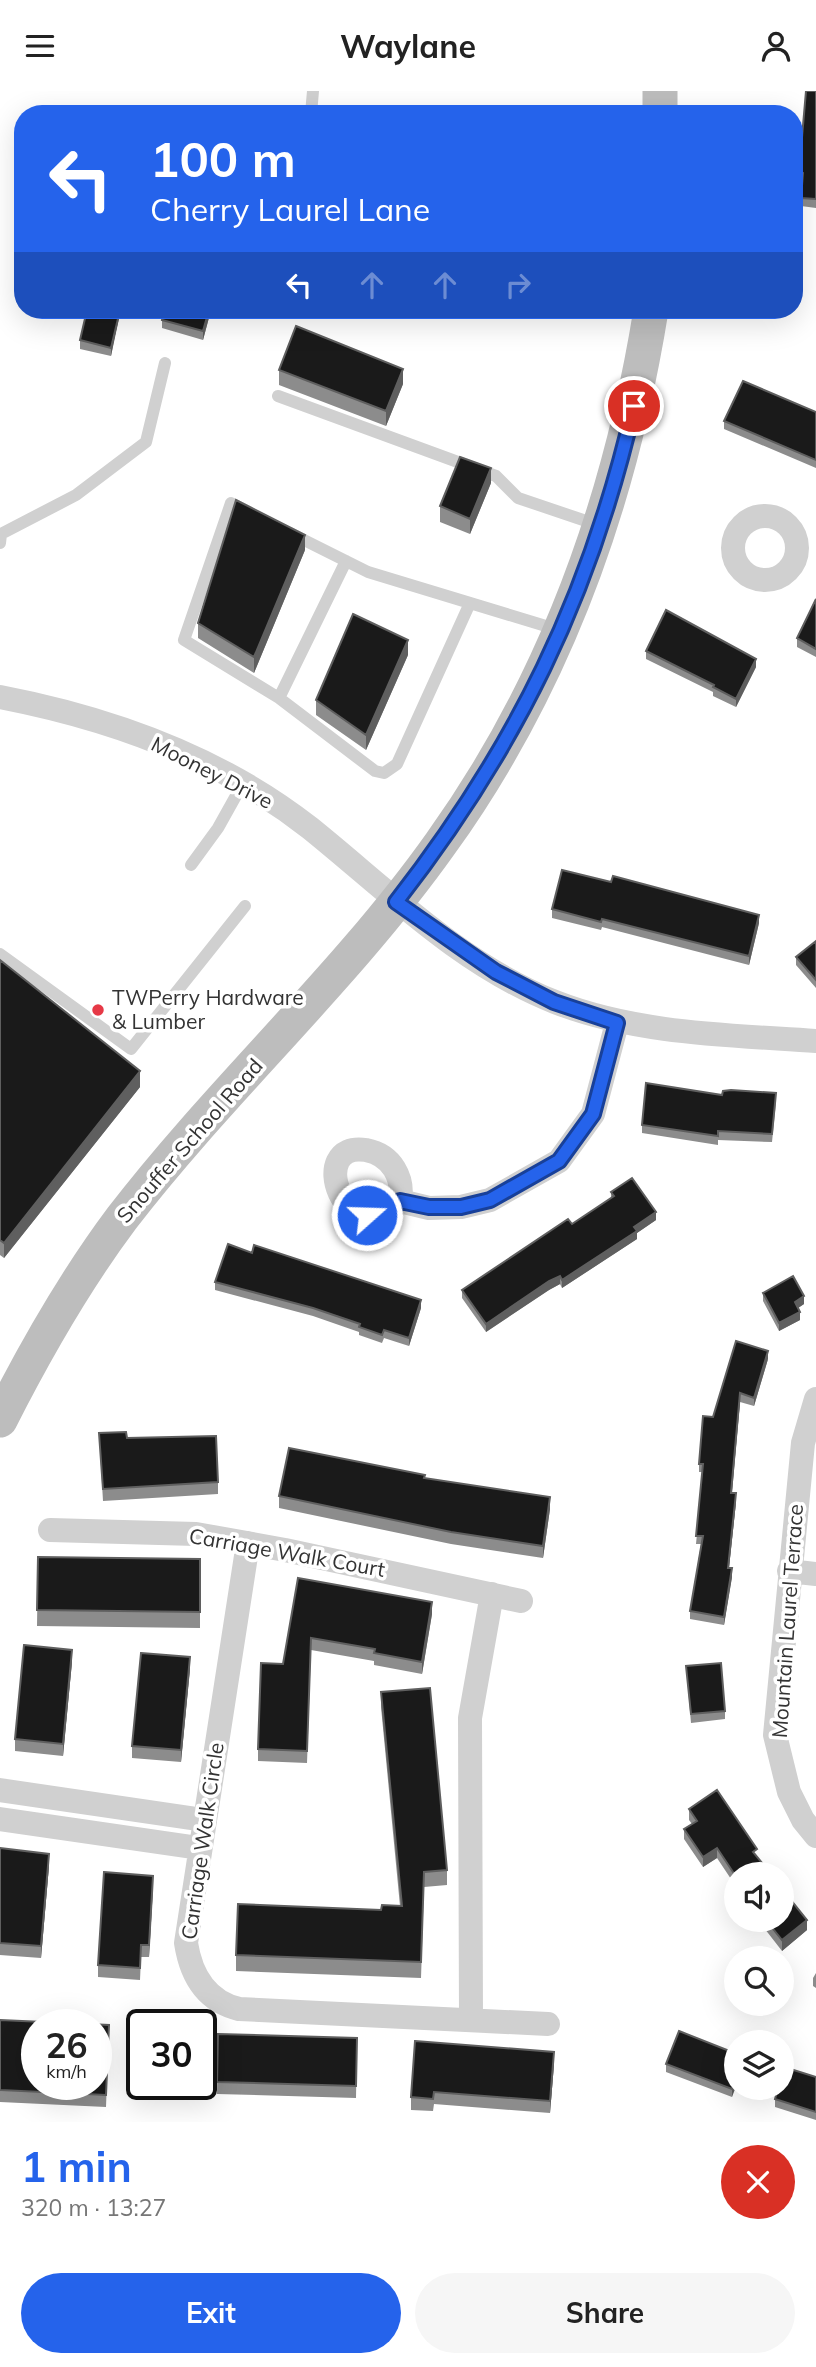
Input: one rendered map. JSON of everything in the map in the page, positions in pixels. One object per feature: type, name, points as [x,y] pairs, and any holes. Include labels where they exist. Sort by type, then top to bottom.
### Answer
[{"type":"main road","name":"Snouffer School Road","points":[[0,1420],[63,1302],[123,1217],[396,902],[481,785],[527,703],[562,631],[602,526],[639,382],[650,319]]},
{"type":"street","name":"Mooney Drive","points":[[0,697],[105,723],[184,753],[243,785],[308,827],[396,902],[496,972],[554,1002],[617,1023],[816,1041]]},
{"type":"street","points":[[400,1201],[461,1207],[490,1200],[559,1161],[593,1114],[617,1023]]},
{"type":"street","name":"Mountain Laurel Terrace","points":[[816,1399],[803,1443],[775,1735],[789,1792],[803,1820],[816,1836]]},
{"type":"street","name":"Carriage Walk Court","points":[[50,1530],[196,1534],[521,1601]]},
{"type":"street","name":"Carriage Walk Circle","points":[[248,1543],[186,1943],[189,1962],[197,1979],[209,1996],[225,2006],[239,2009],[548,2024]]},
{"type":"street","points":[[789,1571],[816,1574]]},
{"type":"street","points":[[471,2019],[470,1718],[492,1594]]},
{"type":"street","points":[[0,1790],[204,1820]]},
{"type":"street","points":[[0,1819],[199,1848]]},
{"type":"lane","points":[[0,543],[1,534],[76,495],[146,442],[165,363]]},
{"type":"lane","points":[[278,396],[496,476],[518,498],[602,526]]},
{"type":"lane","points":[[470,603],[393,771],[384,773],[375,771],[279,698],[184,640],[231,503],[368,572],[470,603],[562,631]]},
{"type":"lane","points":[[279,698],[346,561]]},
{"type":"lane","points":[[191,865],[218,828],[243,785]]},
{"type":"lane","points":[[0,954],[131,1049],[245,906]]},
{"type":"building","points":[[806,91],[816,91],[816,199],[803,198]]},
{"type":"building","points":[[85,319],[118,319],[111,348],[80,340]]},
{"type":"building","points":[[162,319],[206,319],[203,331]]},
{"type":"building","points":[[296,326],[403,369],[386,411],[279,370]]},
{"type":"building","points":[[743,381],[816,412],[816,460],[724,421]]},
{"type":"building","points":[[460,457],[491,468],[470,519],[440,506]]},
{"type":"building","points":[[236,500],[305,535],[254,657],[198,623]]},
{"type":"building","points":[[816,599],[816,649],[797,638]]},
{"type":"building","points":[[666,610],[756,659],[736,699],[646,651]]},
{"type":"building","points":[[353,614],[408,640],[366,735],[316,700]]},
{"type":"building","points":[[562,870],[611,882],[613,876],[759,915],[749,956],[552,909]]},
{"type":"building","points":[[816,941],[816,980],[796,957]]},
{"type":"building","points":[[0,960],[140,1071],[4,1243],[0,1240]]},
{"type":"building","points":[[646,1083],[722,1095],[723,1091],[731,1090],[776,1093],[772,1134],[718,1131],[718,1136],[642,1125]]},
{"type":"building","points":[[632,1178],[656,1212],[634,1227],[637,1231],[562,1280],[560,1276],[549,1281],[486,1324],[462,1290],[568,1219],[572,1224],[614,1196],[611,1192]]},
{"type":"building","points":[[228,1244],[252,1253],[254,1245],[421,1300],[409,1338],[384,1330],[382,1335],[359,1327],[360,1324],[313,1308],[215,1282]]},
{"type":"building","points":[[793,1276],[804,1296],[795,1302],[800,1312],[779,1323],[763,1293]]},
{"type":"building","points":[[736,1341],[768,1351],[754,1398],[740,1393],[731,1493],[736,1493],[728,1568],[732,1568],[724,1617],[690,1611],[703,1536],[696,1536],[703,1464],[699,1464],[703,1416],[713,1417]]},
{"type":"building","points":[[126,1432],[127,1438],[216,1436],[218,1482],[103,1489],[99,1433]]},
{"type":"building","points":[[289,1448],[425,1475],[424,1478],[550,1497],[543,1546],[451,1532],[279,1496]]},
{"type":"building","points":[[38,1557],[200,1559],[200,1612],[37,1610]]},
{"type":"building","points":[[298,1578],[432,1602],[422,1662],[374,1653],[375,1649],[311,1638],[307,1751],[258,1749],[261,1663],[283,1664]]},
{"type":"building","points":[[24,1645],[72,1650],[63,1744],[15,1739]]},
{"type":"building","points":[[141,1653],[190,1657],[181,1750],[132,1746]]},
{"type":"building","points":[[721,1663],[725,1711],[691,1714],[686,1666]]},
{"type":"building","points":[[430,1688],[447,1870],[424,1872],[421,1962],[236,1955],[238,1904],[381,1910],[382,1905],[402,1906],[381,1692]]},
{"type":"building","points":[[717,1790],[757,1849],[753,1852],[761,1862],[726,1862],[717,1848],[703,1857],[684,1829],[697,1821],[689,1809]]},
{"type":"building","points":[[0,1848],[49,1854],[41,1946],[0,1943]]},
{"type":"building","points":[[104,1872],[153,1876],[149,1945],[141,1945],[140,1968],[98,1965]]},
{"type":"building","points":[[794,1904],[807,1920],[794,1930]]},
{"type":"building","points":[[776,1932],[792,1932],[782,1940]]},
{"type":"building","points":[[0,2020],[21,2021],[21,2091],[0,2090]]},
{"type":"building","points":[[679,2031],[724,2049],[724,2086],[666,2064]]},
{"type":"building","points":[[218,2034],[357,2038],[356,2086],[217,2082]]},
{"type":"building","points":[[415,2041],[554,2052],[550,2101],[434,2092],[433,2099],[411,2097]]},
{"type":"building","points":[[794,2070],[816,2077],[816,2112],[778,2100],[794,2100]]},
{"type":"place","name":"TWPerry Hardware & Lumber","points":[[98,1010]]},
{"type":"route","points":[[367,1215],[388,1214],[400,1201],[429,1207],[461,1207],[490,1200],[559,1161],[593,1114],[617,1023],[554,1002],[496,972],[396,902],[475,794],[533,692],[562,631],[602,526],[634,406]]}]
